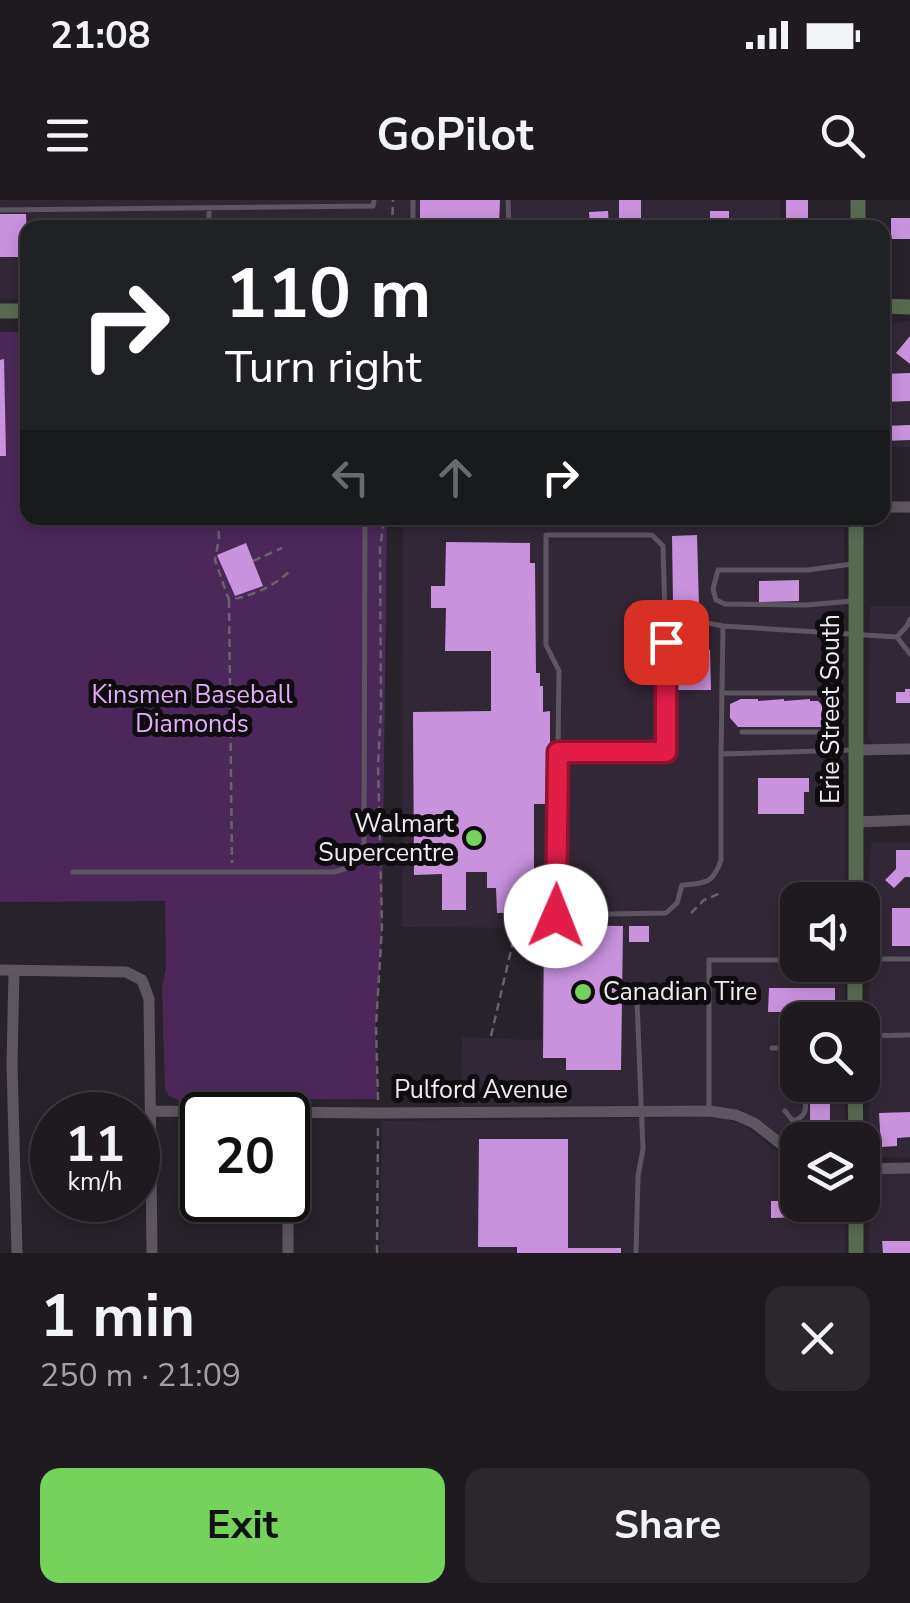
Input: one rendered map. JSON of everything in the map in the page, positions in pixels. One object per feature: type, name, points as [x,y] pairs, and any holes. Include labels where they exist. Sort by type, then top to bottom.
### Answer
[{"type":"main road","name":"Erie Street South","points":[[856,525],[856,882]]},
{"type":"main road","points":[[856,1222],[856,1253]]},
{"type":"street","points":[[856,750],[910,749]]},
{"type":"street","points":[[856,822],[910,820]]},
{"type":"street","points":[[0,970],[126,972],[142,980],[149,999],[151,1092]]},
{"type":"street","points":[[14,971],[16,1253]]},
{"type":"street","name":"Pulford Avenue","points":[[310,1112],[709,1111],[736,1115],[780,1144]]},
{"type":"street","points":[[880,1169],[910,1168]]},
{"type":"street","points":[[152,1222],[152,1253]]},
{"type":"street","points":[[288,1222],[288,1253]]},
{"type":"lane","points":[[0,210],[373,206],[374,200]]},
{"type":"lane","points":[[209,208],[209,220]]},
{"type":"lane","points":[[73,872],[334,872],[354,866],[364,848],[365,525]]},
{"type":"lane","points":[[558,752],[666,752],[663,546],[652,535],[546,536],[546,645],[558,671],[556,916],[666,912],[676,903],[682,885],[706,883],[716,875],[721,860],[723,626]]},
{"type":"lane","points":[[856,563],[808,570],[718,570],[714,588],[716,600],[725,604],[778,606],[856,601]]},
{"type":"lane","points":[[666,615],[723,626],[897,637],[910,620]]},
{"type":"lane","points":[[897,637],[910,654]]},
{"type":"lane","points":[[722,693],[830,693],[831,732],[742,732]]},
{"type":"lane","points":[[720,754],[856,750]]},
{"type":"lane","points":[[880,960],[910,959]]},
{"type":"lane","points":[[709,1111],[709,960],[780,960]]},
{"type":"lane","points":[[636,1253],[638,1176],[643,1149],[637,1002],[709,999]]},
{"type":"lane","points":[[880,1036],[910,1035]]},
{"type":"lane","points":[[772,1048],[783,1048],[789,1054],[790,1084],[802,1092],[806,1101],[806,1112],[801,1118],[793,1121],[784,1111]]},
{"type":"path","points":[[218,525],[215,560],[229,600],[232,872]]},
{"type":"path","points":[[377,1253],[376,1026],[382,927],[378,765],[383,525]]},
{"type":"path","points":[[253,561],[282,548]]},
{"type":"path","points":[[229,600],[276,585],[291,570]]},
{"type":"path","points":[[690,913],[704,900],[723,892]]},
{"type":"path","points":[[490,1036],[512,946],[530,916]]},
{"type":"shaded area","points":[[0,200],[780,200],[780,220],[20,220],[20,298],[0,299]]},
{"type":"shaded area","points":[[910,321],[910,447],[890,447],[890,323]]},
{"type":"shaded area","points":[[403,525],[844,525],[845,882],[780,882],[780,982],[845,982],[845,1002],[780,1002],[780,1102],[845,1102],[845,1122],[780,1122],[780,1135],[728,1108],[695,1105],[461,1107],[462,1037],[542,1039],[540,928],[402,927]]},
{"type":"shaded area","points":[[870,606],[910,606],[910,746],[879,746],[868,737]]},
{"type":"shaded area","points":[[871,843],[910,843],[910,1157],[880,1156],[880,1122],[869,1122],[869,1102],[880,1102],[880,1002],[869,1002],[869,982],[880,982],[880,882],[869,882]]},
{"type":"shaded area","points":[[726,1119],[746,1126],[780,1154],[780,1222],[845,1222],[845,1253],[380,1253],[382,1121]]},
{"type":"shaded area","points":[[880,1172],[910,1172],[910,1253],[869,1253],[869,1222],[880,1222]]},
{"type":"green space","name":"Kinsmen Baseball Diamonds","points":[[0,332],[20,332],[20,525],[387,525],[382,927],[376,1026],[378,1099],[310,1099],[310,1092],[180,1092],[180,1100],[169,1096],[165,1089],[162,987],[166,968],[165,901],[0,902]]},
{"type":"building","points":[[420,200],[500,200],[499,220],[420,220]]},
{"type":"building","points":[[619,200],[641,200],[641,220],[619,220]]},
{"type":"building","points":[[786,200],[808,200],[808,220],[786,220]]},
{"type":"building","points":[[608,211],[609,220],[590,220],[589,212]]},
{"type":"building","points":[[710,211],[729,211],[729,220],[710,220]]},
{"type":"building","points":[[0,214],[26,214],[26,220],[20,220],[20,257],[0,257]]},
{"type":"building","points":[[42,218],[75,218],[75,220]]},
{"type":"building","points":[[891,218],[910,218],[910,239],[891,239]]},
{"type":"building","points":[[910,336],[910,364],[896,353]]},
{"type":"building","points":[[4,359],[6,456],[0,456],[0,360]]},
{"type":"building","points":[[910,373],[910,401],[890,402],[890,374]]},
{"type":"building","points":[[910,425],[910,440],[890,441],[890,426]]},
{"type":"building","points":[[697,535],[699,607],[677,607],[673,603],[672,536]]},
{"type":"building","name":"Walmart Supercentre","points":[[446,542],[530,543],[530,563],[535,563],[536,673],[540,673],[543,686],[543,712],[550,711],[550,804],[534,804],[534,888],[541,888],[541,912],[497,913],[496,888],[487,888],[487,872],[466,872],[466,910],[442,910],[442,874],[414,875],[413,712],[491,711],[491,651],[445,651],[446,608],[431,608],[431,586],[445,586]]},
{"type":"building","points":[[246,543],[263,586],[235,596],[217,555]]},
{"type":"building","points":[[799,580],[799,601],[759,602],[759,581]]},
{"type":"building","points":[[675,650],[710,650],[711,690],[675,690]]},
{"type":"building","points":[[910,689],[910,703],[896,703],[896,692]]},
{"type":"building","points":[[741,699],[818,701],[822,705],[822,727],[738,727],[730,718],[730,704]]},
{"type":"building","points":[[758,778],[809,778],[809,792],[804,792],[804,814],[758,814]]},
{"type":"building","points":[[896,850],[910,850],[910,877],[894,888],[885,880],[896,869]]},
{"type":"building","points":[[892,908],[910,908],[910,946],[892,946]]},
{"type":"building","name":"Canadian Tire","points":[[544,925],[623,926],[621,1070],[566,1070],[566,1058],[543,1058]]},
{"type":"building","points":[[629,926],[649,926],[649,942],[629,942]]},
{"type":"building","points":[[769,988],[835,988],[835,1002],[780,1002],[780,1012],[768,1012]]},
{"type":"building","points":[[810,1102],[830,1102],[830,1121],[810,1121]]},
{"type":"building","points":[[910,1112],[910,1137],[897,1138],[897,1146],[881,1147],[879,1113]]},
{"type":"building","points":[[479,1139],[568,1139],[568,1248],[621,1248],[621,1253],[517,1253],[517,1247],[478,1247]]},
{"type":"building","points":[[771,1201],[780,1201],[780,1218],[771,1218]]},
{"type":"building","points":[[882,1241],[910,1241],[910,1253],[883,1253]]},
{"type":"place","name":"Walmart Supercentre","points":[[474,838]]},
{"type":"place","name":"Canadian Tire","points":[[583,992]]},
{"type":"route","points":[[556,916],[558,752],[666,752],[666,642]]}]
